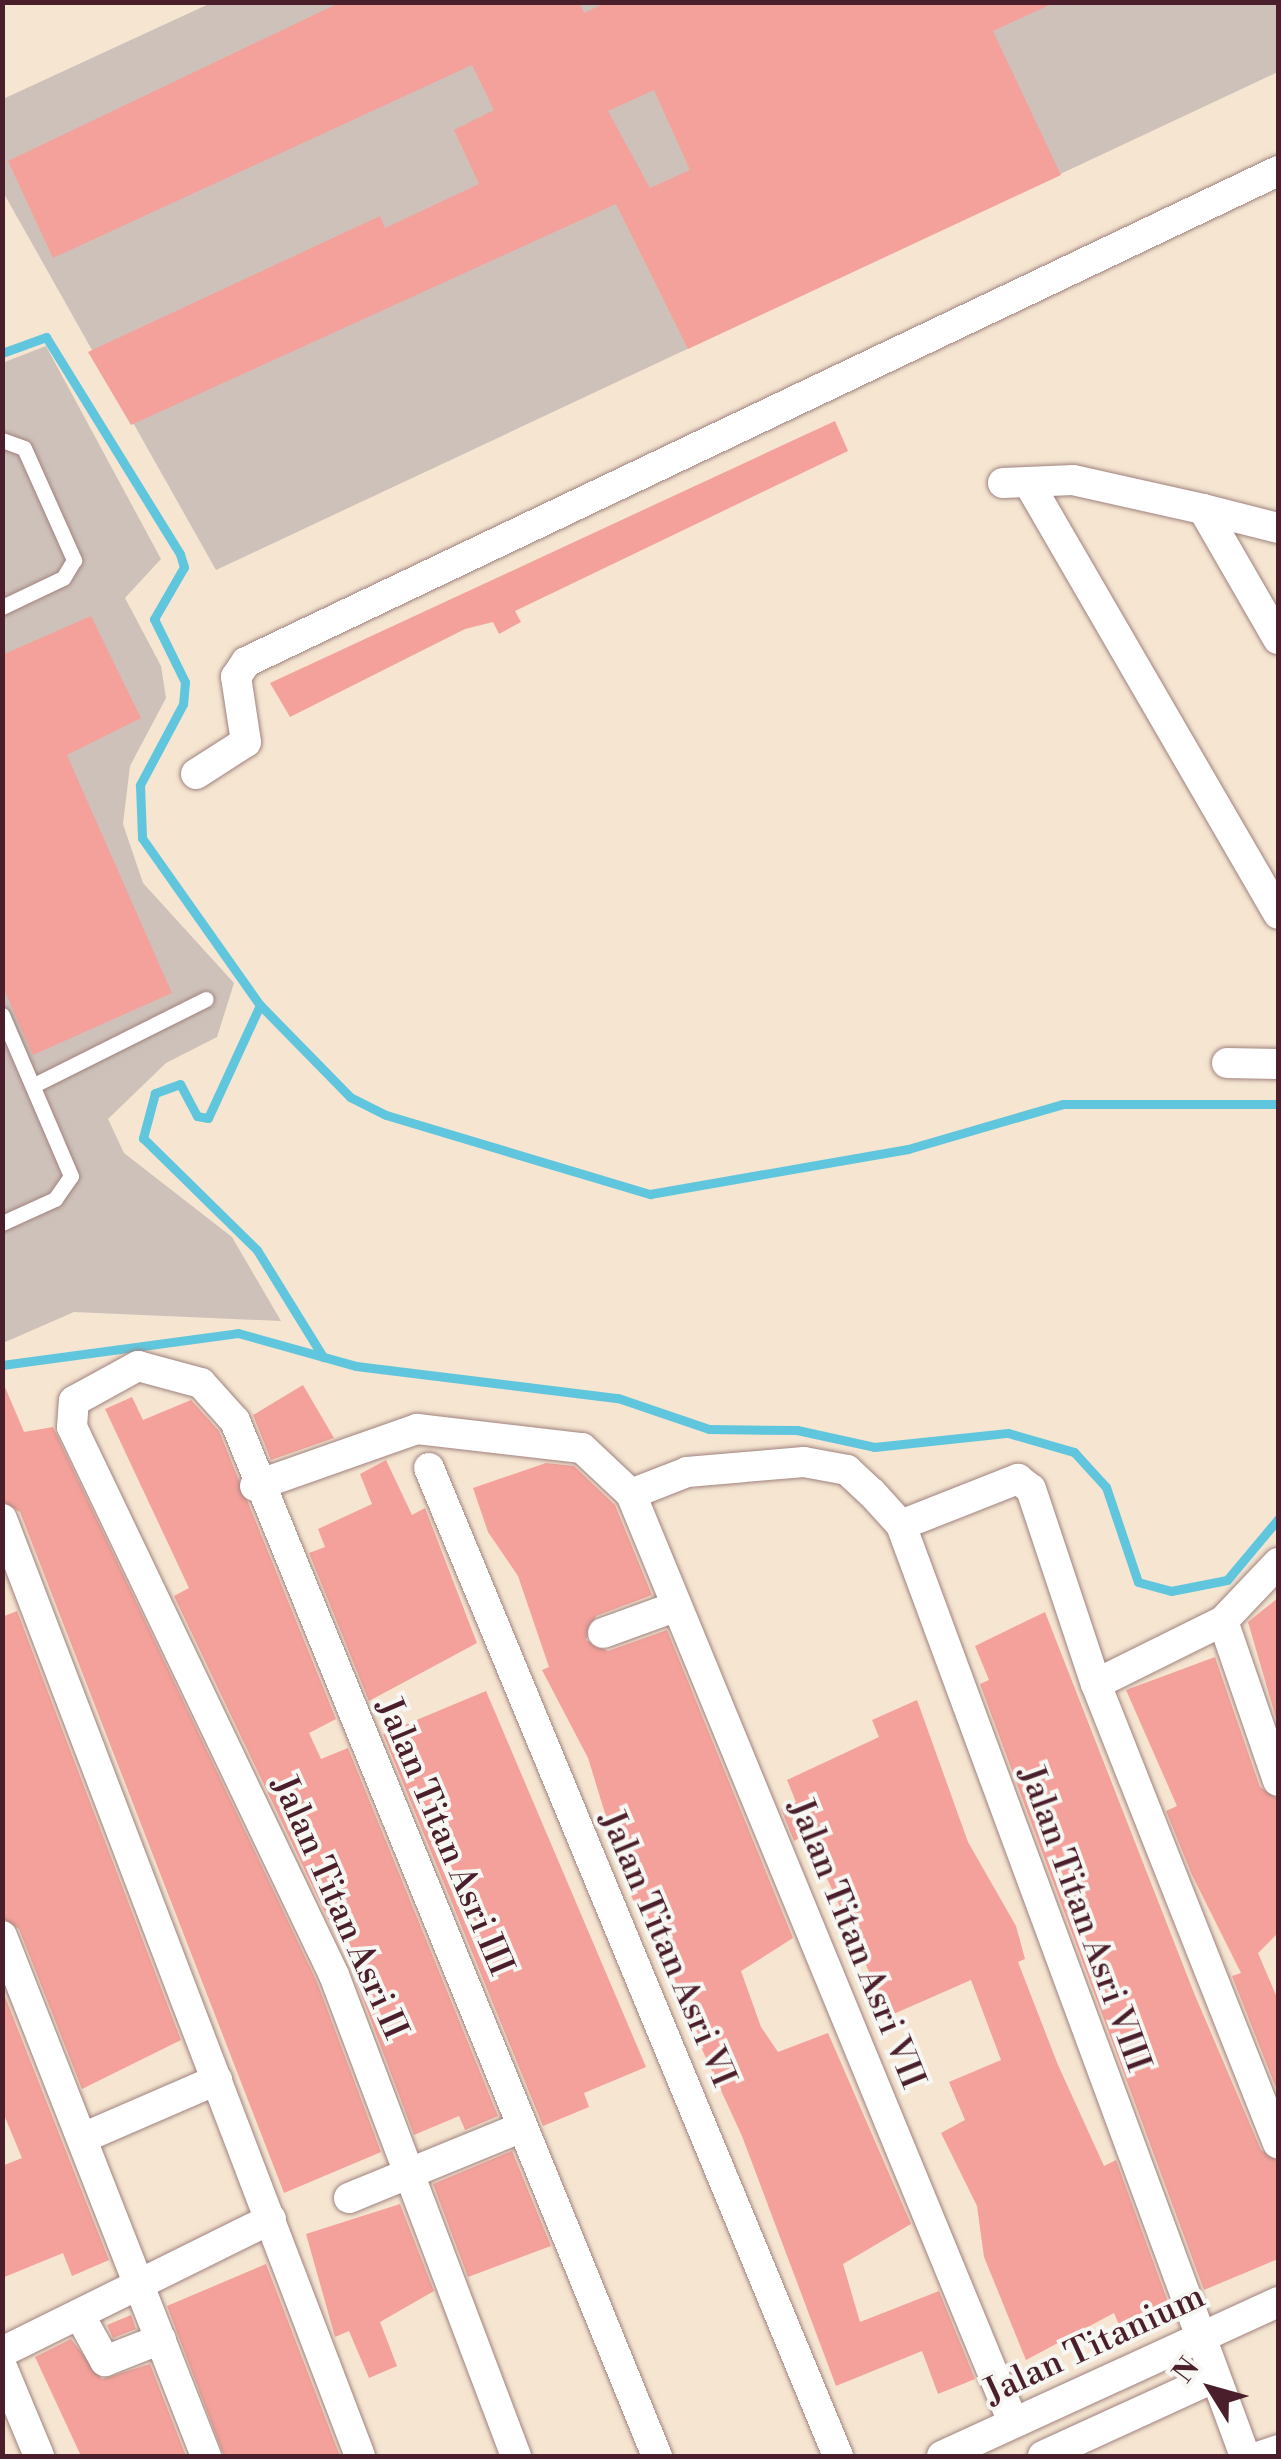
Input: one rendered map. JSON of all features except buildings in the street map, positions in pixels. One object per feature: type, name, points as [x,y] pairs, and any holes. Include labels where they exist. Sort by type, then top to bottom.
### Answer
[{"type":"street","points":[[196,774],[246,742],[236,677],[246,662],[1278,171]]},
{"type":"street","points":[[1278,528],[1088,482],[1015,483],[1278,914]]},
{"type":"street","points":[[1203,509],[1278,639]]},
{"type":"street","points":[[1227,1063],[1278,1064]]},
{"type":"street","name":"Jalan Titan Asri III","points":[[74,1401],[138,1366],[201,1383],[235,1421],[255,1486],[656,2456]]},
{"type":"street","name":"Jalan Titan Asri II","points":[[74,1401],[72,1428],[334,1975],[516,2456]]},
{"type":"street","points":[[255,1486],[418,1428],[582,1448],[630,1494],[687,1472],[804,1462],[846,1470],[901,1526],[1026,1482],[1096,1684],[1278,2143]]},
{"type":"street","name":"Jalan Titan Asri VI","points":[[429,1468],[838,2456]]},
{"type":"street","name":"Jalan Titan Asri VII","points":[[630,1494],[1014,2422]]},
{"type":"street","points":[[2,1519],[360,2456]]},
{"type":"street","name":"Jalan Titan Asri VIII","points":[[901,1526],[1198,2338],[1245,2456]]},
{"type":"street","points":[[1096,1684],[1223,1621],[1278,1563]]},
{"type":"street","points":[[603,1633],[675,1608]]},
{"type":"street","points":[[1223,1621],[1278,1780]]},
{"type":"street","points":[[2,1936],[85,2137],[206,2456]]},
{"type":"street","points":[[85,2137],[217,2080]]},
{"type":"street","points":[[349,2198],[522,2127]]},
{"type":"street","points":[[2,2352],[271,2220]]},
{"type":"street","name":"Jalan Titanium","points":[[942,2456],[1278,2302]]},
{"type":"street","points":[[79,2314],[105,2361],[161,2339]]},
{"type":"street","points":[[2,2366],[39,2456]]},
{"type":"street","points":[[1043,2456],[1213,2378]]},
{"type":"street","points":[[1262,2456],[1278,2450]]},
{"type":"lane","points":[[2,440],[24,448],[74,560],[63,578],[2,606]]},
{"type":"lane","points":[[34,1085],[206,1000]]},
{"type":"lane","points":[[2,1015],[71,1176],[55,1199],[2,1223]]},
{"type":"shaded area","points":[[211,3],[1278,3],[1278,72],[216,570],[3,192],[3,99]]},
{"type":"shaded area","points":[[46,346],[161,559],[125,598],[161,666],[166,698],[130,766],[123,824],[143,883],[234,983],[217,1037],[166,1063],[108,1119],[124,1153],[232,1237],[281,1321],[74,1312],[3,1343],[2,363]]},
{"type":"waterway","points":[[2,353],[46,337],[180,554],[184,567],[154,619],[185,682],[183,704],[140,785],[142,838],[260,1005],[208,1118],[197,1116],[180,1084],[155,1093],[143,1138],[257,1250],[323,1357]]},
{"type":"waterway","points":[[260,1005],[350,1097],[386,1115],[650,1194],[908,1149],[1063,1104],[1278,1104]]},
{"type":"waterway","points":[[2,1365],[238,1333],[356,1366],[618,1398],[709,1429],[797,1430],[874,1447],[1008,1433],[1074,1452],[1106,1487],[1138,1582],[1171,1591],[1227,1580],[1278,1519]]}]
